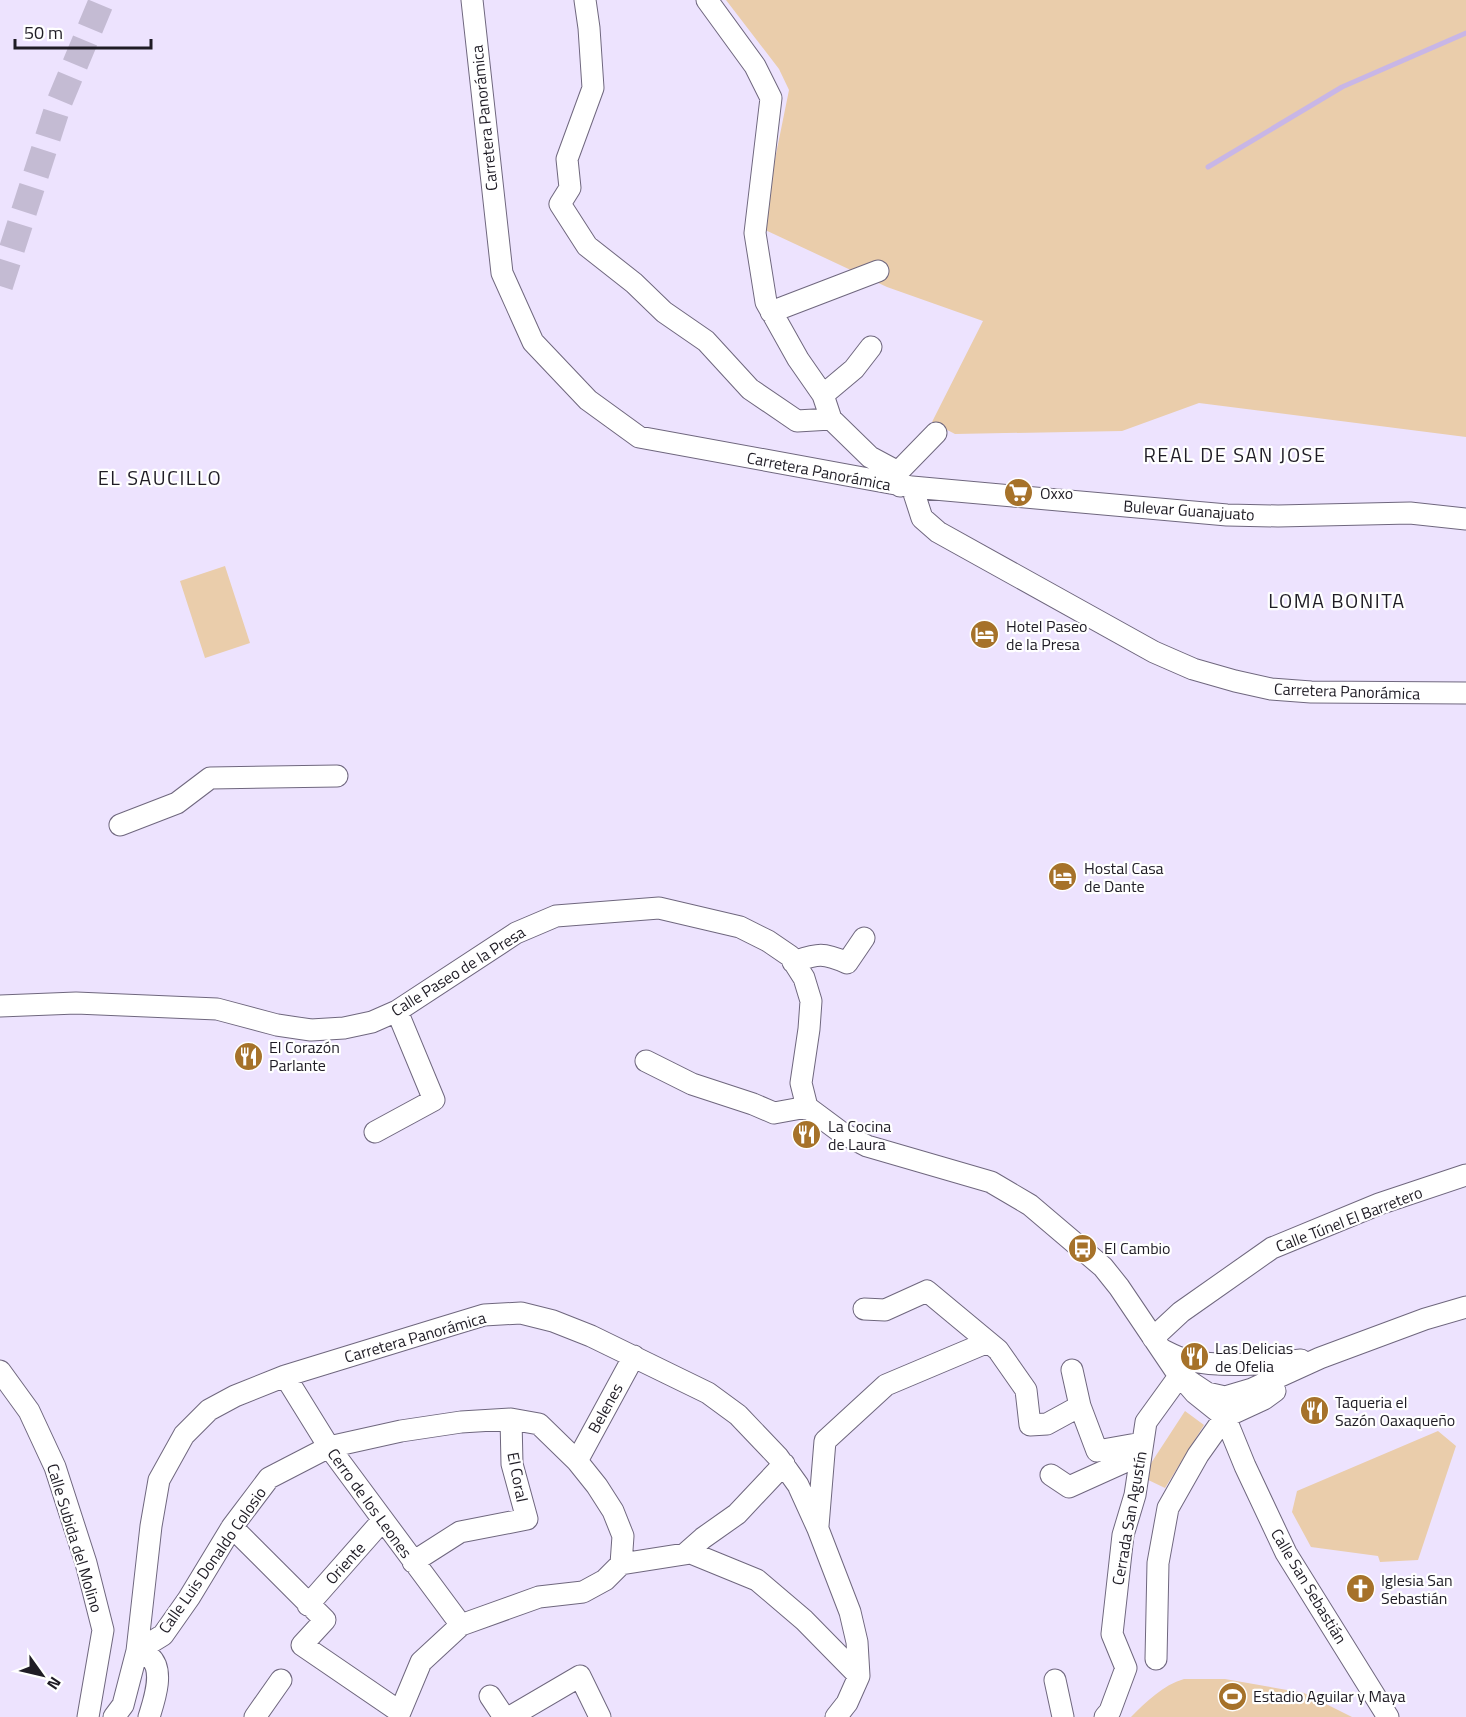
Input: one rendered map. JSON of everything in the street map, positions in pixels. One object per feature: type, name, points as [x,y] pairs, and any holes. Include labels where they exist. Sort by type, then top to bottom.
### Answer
[{"type":"street","name":"Carretera Panorámica","points":[[472,0],[502,273],[533,342],[588,400],[639,437],[903,482],[922,518],[938,532],[1154,652],[1193,669],[1271,689],[1311,692],[1466,693]]},
{"type":"street","points":[[585,0],[592,88],[567,159],[570,188],[560,204],[587,246],[664,312],[706,341],[750,389],[797,421],[831,419]]},
{"type":"street","points":[[707,0],[755,66],[771,98],[755,233],[766,302],[771,312],[798,359],[823,395],[831,419],[870,457],[903,482],[936,433]]},
{"type":"street","points":[[771,312],[878,271]]},
{"type":"street","points":[[823,395],[854,369],[871,347]]},
{"type":"street","name":"Bulevar Guanajuato","points":[[903,482],[1227,514],[1278,516],[1410,513],[1466,519]]},
{"type":"street","points":[[120,825],[177,803],[210,778],[337,776]]},
{"type":"street","name":"Calle Paseo de la Presa","points":[[0,1006],[76,1003],[217,1010],[277,1025],[311,1030],[344,1028],[372,1022],[397,1011],[516,933],[556,916],[659,908],[740,927],[768,940],[790,956],[804,978],[811,1001],[801,1083],[807,1107]]},
{"type":"street","points":[[793,962],[818,954],[834,957],[847,963],[864,938]]},
{"type":"street","points":[[375,1132],[434,1100],[397,1011]]},
{"type":"street","points":[[645,1061],[693,1084],[774,1113],[807,1107],[842,1133],[867,1146],[991,1182],[1030,1205],[1103,1267],[1180,1375],[1195,1393],[1224,1417]]},
{"type":"street","name":"Calle Túnel El Barretero","points":[[1157,1343],[1181,1312],[1272,1248],[1379,1204],[1466,1175]]},
{"type":"street","points":[[864,1309],[885,1310],[927,1291],[998,1350],[1026,1390],[1030,1425],[1047,1424],[1080,1406]]},
{"type":"street","points":[[1180,1375],[1207,1394],[1225,1397],[1252,1389],[1320,1358],[1425,1319],[1466,1307]]},
{"type":"street","name":"Carretera Panorámica","points":[[119,1711],[137,1651],[151,1526],[159,1480],[184,1435],[209,1410],[235,1396],[285,1376],[484,1315],[521,1313],[553,1321],[591,1336],[708,1393],[738,1415],[784,1464],[798,1485],[818,1529],[850,1612],[857,1642],[859,1676],[847,1703],[836,1717]]},
{"type":"street","points":[[818,1529],[825,1441],[886,1385],[988,1342]]},
{"type":"street","points":[[1157,1343],[1187,1360],[1258,1365],[1320,1358]]},
{"type":"street","name":"Belenes","points":[[577,1461],[634,1356]]},
{"type":"street","points":[[1156,1659],[1158,1563],[1168,1508],[1198,1455],[1224,1417],[1264,1399],[1320,1358]]},
{"type":"street","points":[[1072,1370],[1080,1406],[1096,1451],[1141,1449]]},
{"type":"street","name":"Calle Subida del Molino","points":[[0,1371],[29,1412],[55,1467],[103,1630],[88,1717]]},
{"type":"street","name":"Cerrada San Agustín","points":[[1105,1717],[1110,1711],[1126,1668],[1112,1634],[1123,1536],[1135,1495],[1146,1422],[1180,1375]]},
{"type":"street","name":"Cerro de los Leones","points":[[285,1376],[329,1447],[460,1625]]},
{"type":"street","name":"Calle San Sebastián","points":[[1224,1417],[1286,1553],[1388,1717]]},
{"type":"street","name":"Calle Luis Donaldo Colosio","points":[[137,1651],[164,1635],[232,1527],[269,1478],[329,1447],[401,1431],[461,1422],[511,1419],[539,1424],[577,1461],[613,1511],[623,1536],[621,1564]]},
{"type":"street","name":"El Coral","points":[[413,1562],[460,1532],[527,1519],[512,1464],[511,1419]]},
{"type":"street","points":[[1051,1475],[1069,1487],[1141,1449]]},
{"type":"street","points":[[686,1553],[737,1514],[784,1464]]},
{"type":"street","name":"Oriente","points":[[308,1605],[382,1521]]},
{"type":"street","points":[[232,1527],[325,1620],[302,1645],[399,1715],[421,1662],[460,1625],[539,1597],[583,1592],[605,1580],[621,1564],[686,1553],[757,1580],[804,1620],[859,1676]]},
{"type":"street","points":[[119,1711],[150,1716],[157,1685],[157,1670],[151,1658],[137,1651]]},
{"type":"street","points":[[510,1717],[580,1676],[600,1717]]},
{"type":"street","points":[[255,1717],[281,1680]]},
{"type":"street","points":[[1055,1680],[1063,1717]]},
{"type":"street","points":[[490,1696],[504,1717]]},
{"type":"shaded area","points":[[726,0],[1466,0],[1466,437],[1199,403],[1122,431],[955,434],[932,422],[983,321],[887,287],[761,228],[789,90],[779,69]]},
{"type":"shaded area","points":[[225,566],[250,643],[205,658],[180,581]]},
{"type":"shaded area","points":[[1185,1411],[1204,1425],[1165,1488],[1142,1477]]},
{"type":"shaded area","points":[[1438,1431],[1456,1446],[1418,1560],[1380,1562],[1378,1556],[1311,1547],[1292,1512],[1297,1491]]},
{"type":"shaded area","name":"Estadio Aguilar y Maya","points":[[1184,1679],[1225,1679],[1304,1693],[1352,1717],[1131,1717],[1162,1690]]},
{"type":"waterway","points":[[1208,167],[1342,87],[1466,33]]},
{"type":"tunnel","points":[[0,286],[59,103],[102,0]]},
{"type":"place","name":"Oxxo","points":[[1019,493]]},
{"type":"place","name":"Hotel Paseo de la Presa","points":[[985,635]]},
{"type":"place","name":"Hostal Casa de Dante","points":[[1063,877]]},
{"type":"place","name":"El Corazón Parlante","points":[[248,1056]]},
{"type":"place","name":"La Cocina de Laura","points":[[807,1135]]},
{"type":"place","name":"El Cambio","points":[[1083,1248]]},
{"type":"place","name":"Las Delicias de Ofelia","points":[[1194,1357]]},
{"type":"place","name":"Taqueria el Sazón Oaxaqueño","points":[[1314,1411]]},
{"type":"place","name":"Iglesia San Sebastián","points":[[1360,1589]]},
{"type":"place","name":"Estadio Aguilar y Maya","points":[[1232,1696]]},
{"type":"district","name":"REAL DE SAN JOSE","points":[[1235,454]]},
{"type":"district","name":"EL SAUCILLO","points":[[160,477]]},
{"type":"district","name":"LOMA BONITA","points":[[1337,600]]}]
